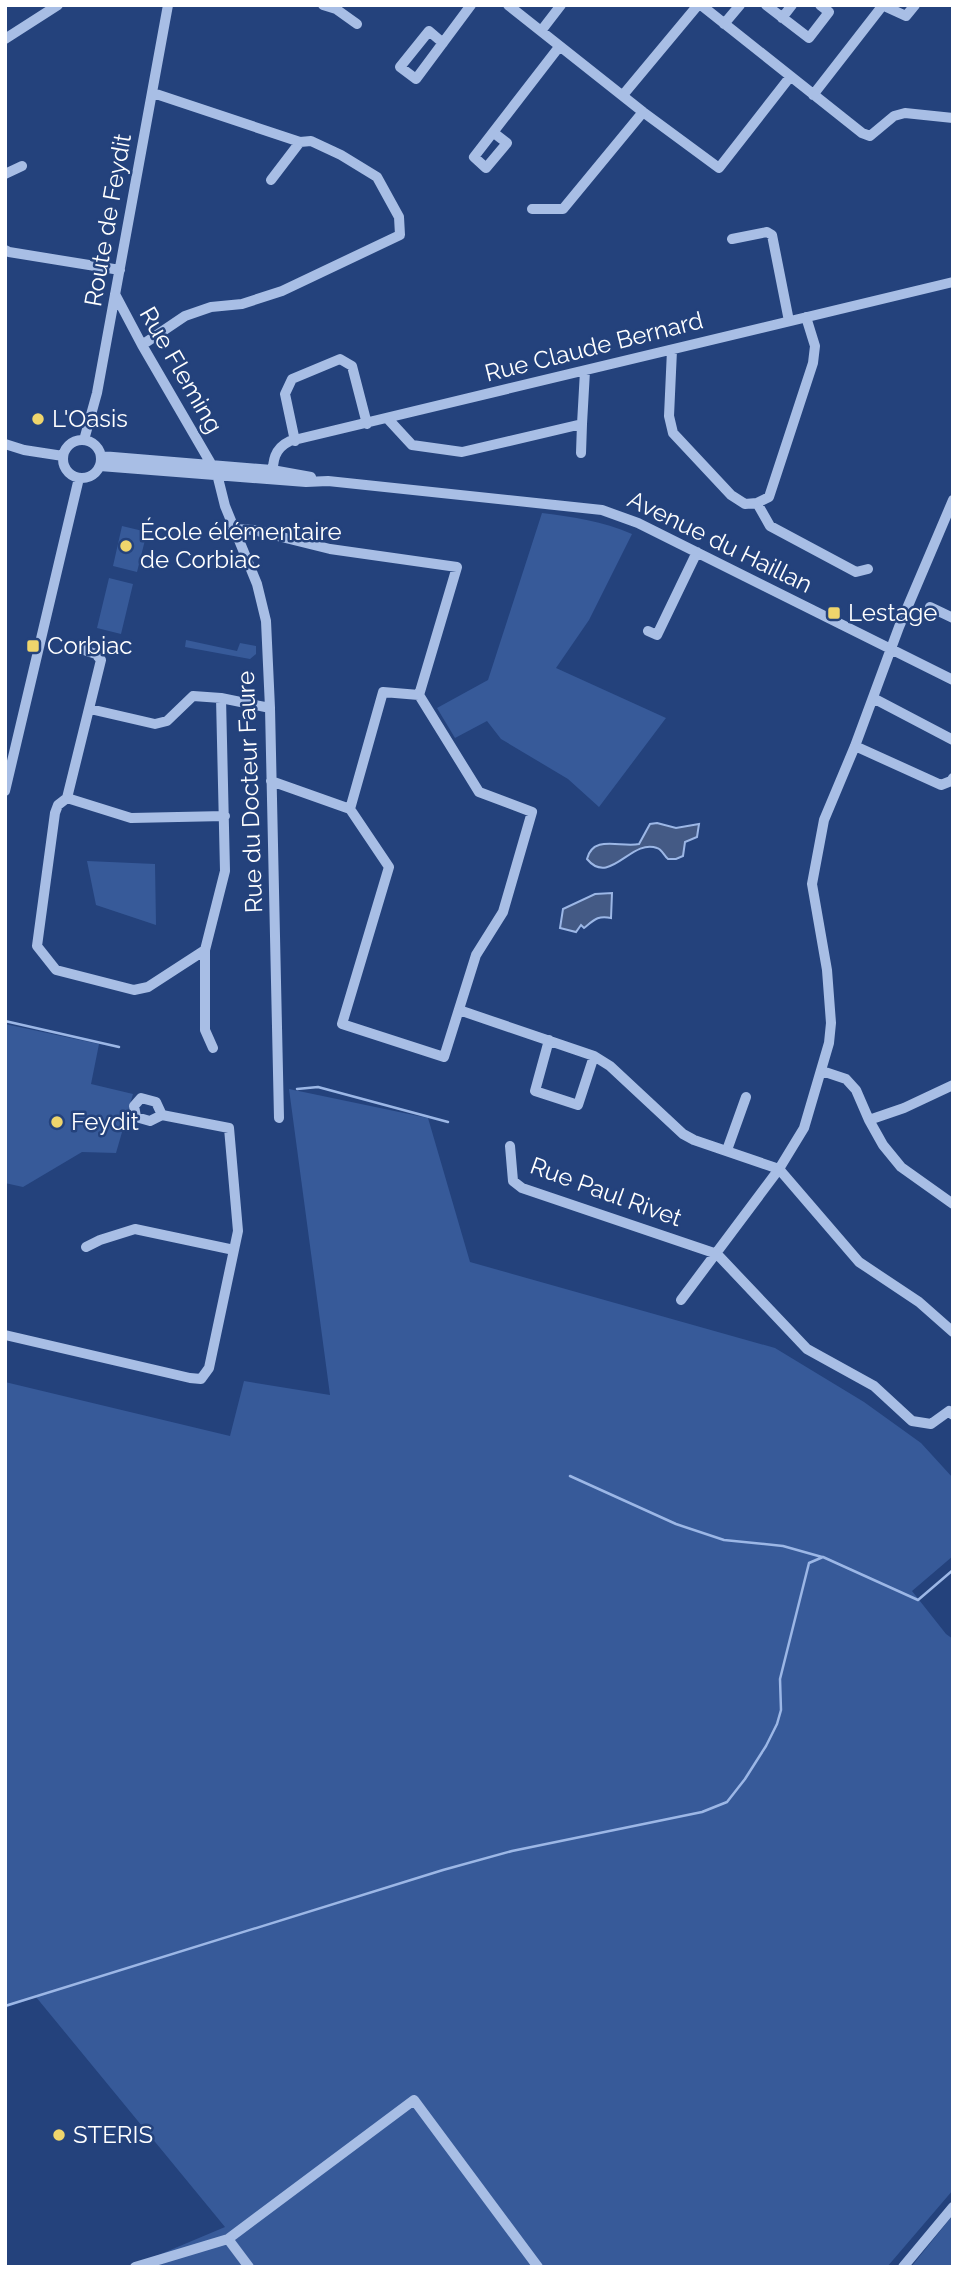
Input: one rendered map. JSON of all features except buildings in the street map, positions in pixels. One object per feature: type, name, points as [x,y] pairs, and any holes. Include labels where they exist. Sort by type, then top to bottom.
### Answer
[{"type":"street","points":[[5,38],[41,10],[58,5]]},
{"type":"street","name":"Route de Feydit","points":[[84,440],[97,393],[169,5]]},
{"type":"street","points":[[323,5],[336,9],[357,24]]},
{"type":"street","points":[[443,43],[471,5]]},
{"type":"street","points":[[508,5],[719,168],[790,77]]},
{"type":"street","points":[[541,31],[561,5]]},
{"type":"street","points":[[623,95],[699,5],[862,133],[870,136],[894,116],[905,113],[953,118]]},
{"type":"street","points":[[724,24],[740,5]]},
{"type":"street","points":[[766,5],[809,38],[829,12],[820,5]]},
{"type":"street","points":[[782,18],[792,5]]},
{"type":"street","points":[[813,95],[883,5],[906,16],[915,5]]},
{"type":"street","points":[[495,133],[559,47]]},
{"type":"street","points":[[142,345],[185,316],[211,307],[242,304],[282,291],[400,235],[399,217],[377,177],[341,155],[311,141],[300,142],[153,93]]},
{"type":"street","points":[[532,209],[564,209],[642,111]]},
{"type":"street","points":[[271,180],[300,142]]},
{"type":"street","points":[[5,174],[22,166]]},
{"type":"street","points":[[732,239],[767,232],[772,235],[789,321]]},
{"type":"street","points":[[5,250],[120,270]]},
{"type":"street","name":"Rue Claude Bernard","points":[[295,441],[953,282]]},
{"type":"street","name":"Rue Fleming","points":[[116,294],[142,345],[215,469]]},
{"type":"street","points":[[672,350],[669,416],[673,433],[731,495],[745,504],[757,503],[769,497],[813,363],[815,346],[806,317]]},
{"type":"street","points":[[272,475],[278,450],[285,443],[295,441],[285,394],[292,379],[340,359],[352,366],[367,424]]},
{"type":"street","points":[[581,453],[585,371]]},
{"type":"street","points":[[388,419],[412,444],[461,452],[582,424]]},
{"type":"street","points":[[84,440],[98,449],[101,461],[92,476],[79,478],[66,470],[63,456],[71,444],[84,440]]},
{"type":"street","points":[[5,444],[23,450],[63,456]]},
{"type":"street","name":"Avenue du Haillan","points":[[101,461],[215,469],[272,475],[306,482],[328,481],[602,510],[626,517],[953,680]]},
{"type":"street","name":"Rue du Docteur Faure","points":[[215,469],[233,529],[257,584],[266,621],[279,1118]]},
{"type":"street","points":[[5,791],[79,478]]},
{"type":"street","points":[[681,1300],[779,1169],[804,1128],[829,1044],[831,1023],[827,970],[812,884],[824,820],[855,746],[890,649],[953,500]]},
{"type":"street","points":[[757,503],[770,526],[856,572],[868,569]]},
{"type":"street","points":[[233,529],[254,530],[330,549],[457,567],[419,695],[479,792],[532,812],[503,912],[477,955],[444,1057],[342,1024],[389,867],[350,809],[271,781]]},
{"type":"street","points":[[648,631],[657,635],[697,552]]},
{"type":"street","points":[[930,607],[953,618]]},
{"type":"street","points":[[78,648],[96,654],[101,660],[67,798],[58,805],[55,813],[37,946],[55,970],[134,990],[148,987],[205,950]]},
{"type":"street","points":[[350,809],[383,692],[419,695]]},
{"type":"street","points":[[90,709],[155,724],[167,721],[193,696],[221,698],[270,708]]},
{"type":"street","points":[[213,1048],[205,1030],[205,950],[225,871],[221,698]]},
{"type":"street","points":[[873,698],[953,740]]},
{"type":"street","points":[[855,746],[941,785],[952,780]]},
{"type":"street","points":[[67,798],[131,818],[225,816]]},
{"type":"street","points":[[459,1010],[594,1056],[610,1066],[683,1134],[779,1169],[859,1262],[919,1303],[953,1332]]},
{"type":"street","points":[[549,1040],[536,1091],[578,1105],[594,1056]]},
{"type":"street","points":[[822,1070],[846,1079],[856,1090],[883,1145],[901,1167],[953,1204]]},
{"type":"street","points":[[869,1120],[904,1108],[953,1085]]},
{"type":"street","points":[[727,1150],[746,1097]]},
{"type":"street","points":[[5,1335],[190,1378],[201,1379],[209,1368],[239,1231],[229,1128],[162,1115]]},
{"type":"street","name":"Rue Paul Rivet","points":[[510,1146],[513,1181],[522,1188],[717,1254]]},
{"type":"street","points":[[86,1247],[135,1229],[234,1250]]},
{"type":"street","points":[[717,1254],[807,1349],[874,1386],[912,1420],[931,1424],[951,1411]]},
{"type":"street","points":[[135,2267],[228,2238],[414,2100],[538,2267]]},
{"type":"street","points":[[903,2267],[953,2207]]},
{"type":"street","points":[[228,2238],[249,2267]]},
{"type":"shaded area","points":[[542,513],[599,523],[632,534],[589,620],[556,668],[666,718],[599,807],[568,779],[501,739],[487,721],[455,738],[437,708],[488,680]]},
{"type":"shaded area","points":[[122,526],[147,532],[137,572],[113,566]]},
{"type":"shaded area","points":[[109,578],[133,584],[121,634],[97,628]]},
{"type":"shaded area","points":[[186,640],[237,651],[240,643],[256,646],[256,654],[250,659],[185,647]]},
{"type":"shaded area","points":[[650,824],[676,828],[699,824],[697,837],[685,842],[683,856],[676,859],[668,859],[659,849],[647,847],[638,849],[604,868],[587,859],[590,851],[601,844],[639,844]]},
{"type":"shaded area","points":[[87,861],[155,864],[156,925],[96,905]]},
{"type":"shaded area","points":[[612,893],[611,918],[599,918],[584,928],[581,925],[576,932],[560,928],[563,909],[595,894]]},
{"type":"shaded area","points":[[5,1024],[99,1044],[91,1084],[133,1094],[116,1153],[82,1152],[23,1187],[5,1183]]},
{"type":"shaded area","points":[[289,1089],[428,1118],[470,1262],[775,1348],[864,1402],[921,1443],[953,1478],[953,1556],[912,1591],[953,1639],[953,2190],[887,2267],[130,2267],[225,2227],[36,1997],[5,2008],[5,1382],[230,1436],[244,1381],[330,1395]]},
{"type":"shaded area","points":[[953,2215],[953,2267],[911,2267]]},
{"type":"waterway","points":[[5,1021],[119,1047]]},
{"type":"waterway","points":[[297,1089],[318,1087],[448,1122]]},
{"type":"waterway","points":[[570,1476],[676,1524],[724,1540],[783,1546],[822,1557]]},
{"type":"waterway","points":[[5,2006],[443,1870],[512,1851],[702,1812],[727,1802],[745,1779],[777,1724],[781,1710],[780,1679],[809,1563],[823,1557],[918,1600],[953,1570]]},
{"type":"place","name":"L'Oasis","points":[[38,419]]},
{"type":"place","name":"École élémentaire de Corbiac","points":[[126,546]]},
{"type":"place","name":"Lestage","points":[[834,613]]},
{"type":"place","name":"Corbiac","points":[[33,646]]},
{"type":"place","name":"Feydit","points":[[57,1122]]},
{"type":"place","name":"STERIS","points":[[59,2135]]}]
